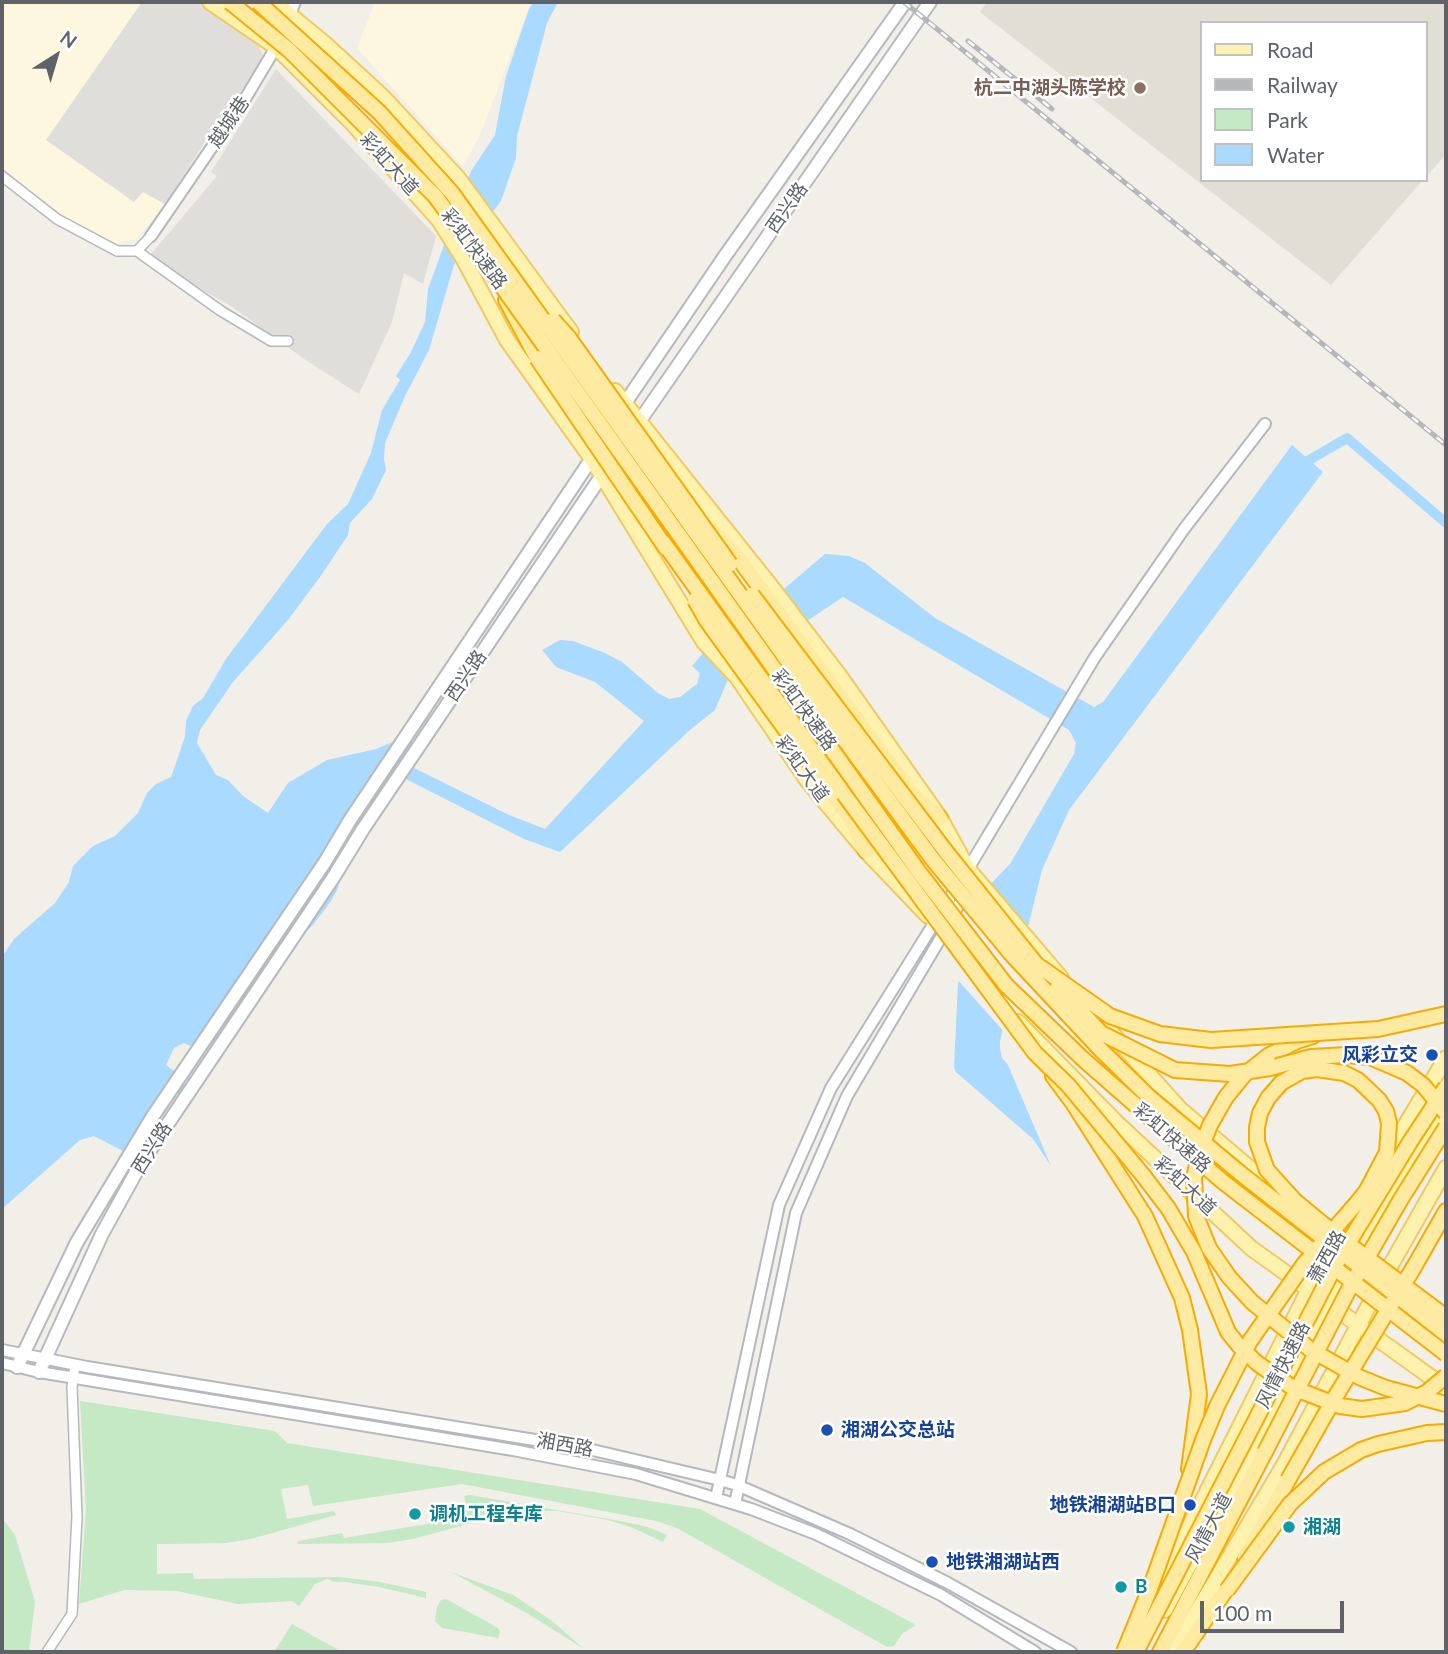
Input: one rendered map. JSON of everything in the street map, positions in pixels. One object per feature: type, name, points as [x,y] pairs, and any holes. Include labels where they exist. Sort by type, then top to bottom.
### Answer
[{"type":"highway","name":"彩虹快速路","points":[[230,2],[289,50],[435,196],[919,872],[1006,985],[1083,1059],[1222,1181],[1446,1354]]},
{"type":"highway","name":"彩虹快速路","points":[[258,2],[379,111],[452,193],[854,753],[934,861],[1013,956],[1148,1096],[1240,1173],[1446,1334]]},
{"type":"highway","points":[[493,250],[569,338],[746,586],[947,853],[1036,964],[1101,1033],[1175,1070],[1230,1074],[1270,1068],[1311,1057],[1370,1057],[1407,1073],[1423,1085],[1446,1111]]},
{"type":"highway","points":[[489,268],[537,358],[663,542],[846,797],[1073,1103],[1145,1216],[1182,1298],[1191,1330],[1199,1394],[1185,1493]]},
{"type":"highway","points":[[698,517],[733,551],[913,796],[940,818]]},
{"type":"highway","points":[[663,542],[707,621],[851,819],[866,851]]},
{"type":"highway","points":[[1036,964],[1110,1016],[1160,1034],[1211,1040],[1325,1033],[1378,1029],[1446,1014]]},
{"type":"highway","points":[[1325,1033],[1297,1041],[1268,1056],[1244,1074],[1226,1097],[1210,1125],[1200,1151],[1194,1178],[1196,1216],[1209,1248],[1229,1277],[1252,1302],[1296,1339],[1359,1377],[1386,1388],[1446,1404]]},
{"type":"highway","points":[[1035,1053],[1068,1085],[1168,1209],[1194,1252],[1228,1332],[1257,1363],[1293,1388],[1316,1399],[1362,1409],[1405,1402],[1427,1392],[1446,1376]]},
{"type":"highway","points":[[1126,1652],[1217,1406],[1250,1341],[1304,1264],[1327,1238],[1334,1229],[1356,1204],[1367,1190],[1387,1152],[1390,1130],[1386,1111],[1379,1100],[1357,1080],[1344,1073],[1317,1069],[1302,1071],[1281,1083],[1268,1098],[1260,1113],[1257,1127],[1257,1142],[1267,1170],[1284,1190],[1318,1220],[1329,1228],[1339,1237],[1446,1317]]},
{"type":"highway","name":"风情快速路","points":[[1137,1652],[1338,1260],[1446,1087]]},
{"type":"highway","name":"风情快速路","points":[[1160,1652],[1349,1289],[1440,1128]]},
{"type":"highway","points":[[1227,1590],[1334,1399],[1446,1212]]},
{"type":"highway","points":[[1183,1652],[1290,1504],[1324,1472],[1361,1450],[1378,1444],[1427,1433],[1446,1432]]},
{"type":"main road","name":"彩虹大道","points":[[211,2],[276,47],[354,125],[439,220],[463,258],[507,340],[592,459],[704,642],[737,677],[807,780],[866,851],[939,928],[1015,1019],[1115,1121],[1251,1248],[1446,1388]]},
{"type":"main road","points":[[274,2],[293,8],[384,98],[458,178],[624,404],[770,584],[839,676],[940,818],[974,877],[1032,946],[1180,1109],[1336,1240],[1446,1323]]},
{"type":"main road","name":"西兴路","points":[[20,1361],[77,1242],[153,1116],[592,459],[624,404],[905,2]]},
{"type":"main road","name":"西兴路","points":[[38,1372],[102,1234],[153,1144],[638,422],[930,2]]},
{"type":"main road","name":"萧西路","points":[[1126,1652],[1309,1289],[1446,1058]]},
{"type":"main road","points":[[1329,1304],[1356,1256],[1440,1128],[1446,1111]]},
{"type":"main road","points":[[1396,1140],[1440,1128]]},
{"type":"main road","points":[[1359,1324],[1446,1168]]},
{"type":"main road","name":"风情大道","points":[[1137,1652],[1152,1634],[1329,1304]]},
{"type":"main road","name":"风情大道","points":[[1173,1652],[1278,1475],[1359,1324]]},
{"type":"main road","points":[[1213,1481],[1257,1440]]},
{"type":"street","name":"越城巷","points":[[151,236],[245,99],[276,47],[293,8]]},
{"type":"street","points":[[2,176],[57,219],[117,251],[137,251],[231,317],[271,341],[288,341]]},
{"type":"street","points":[[137,251],[151,236]]},
{"type":"street","points":[[716,1499],[779,1205],[831,1088],[974,877],[1053,728],[1095,657],[1184,529],[1265,424]]},
{"type":"street","points":[[735,1504],[796,1213],[847,1096],[939,928]]},
{"type":"street","points":[[2,1350],[20,1361]]},
{"type":"street","name":"湘西路","points":[[20,1361],[44,1359],[584,1448],[720,1480],[850,1534],[948,1583],[1071,1652]]},
{"type":"street","points":[[2,1363],[20,1361]]},
{"type":"street","name":"湘西路","points":[[20,1361],[38,1372],[513,1450],[636,1474],[735,1504],[816,1534],[941,1595],[1035,1652]]},
{"type":"street","points":[[47,1652],[72,1614],[76,1517],[75,1364]]},
{"type":"shaded area","points":[[2,2],[142,2],[46,140],[134,202],[143,192],[165,204],[137,239],[117,243],[57,219],[2,166]]},
{"type":"shaded area","points":[[142,2],[198,2],[255,40],[263,55],[225,128],[217,123],[165,204],[143,192],[134,202],[46,140]]},
{"type":"shaded area","points":[[375,2],[531,2],[480,135],[463,166],[357,48]]},
{"type":"shaded area","name":"杭二中湖头陈学校","points":[[987,2],[1446,2],[1446,154],[1427,176],[1427,21],[1200,21],[1200,182],[1421,182],[1331,285],[980,12]]},
{"type":"shaded area","points":[[276,69],[436,236],[423,284],[404,273],[392,322],[359,394],[307,361],[231,306],[147,259],[217,176],[211,172]]},
{"type":"green space","points":[[80,1401],[275,1431],[287,1443],[700,1509],[916,1625],[903,1633],[894,1646],[887,1647],[677,1528],[656,1521],[462,1484],[313,1506],[308,1485],[281,1489],[287,1519],[334,1511],[336,1515],[251,1539],[226,1543],[157,1544],[157,1574],[193,1573],[194,1579],[339,1577],[426,1592],[426,1598],[327,1579],[315,1584],[299,1606],[292,1601],[238,1604],[177,1591],[124,1590],[79,1604],[86,1509]]},
{"type":"green space","points":[[470,1495],[620,1521],[648,1527],[667,1535],[663,1542],[608,1520],[558,1511],[516,1511],[413,1539],[388,1543],[297,1544],[298,1541],[342,1533],[344,1538],[468,1517],[464,1496]]},
{"type":"green space","points":[[2,1518],[15,1535],[35,1602],[29,1652],[2,1652]]},
{"type":"green space","points":[[451,1572],[513,1595],[552,1621],[584,1649],[525,1612]]},
{"type":"green space","points":[[446,1599],[498,1628],[498,1638],[442,1628],[435,1621],[437,1607],[441,1600]]},
{"type":"green space","points":[[292,1624],[342,1652],[274,1652]]},
{"type":"water","points":[[534,2],[558,2],[547,23],[517,136],[516,158],[501,201],[454,265],[429,350],[385,443],[386,470],[372,499],[350,523],[348,535],[320,577],[288,620],[233,682],[200,730],[197,743],[216,775],[228,780],[243,796],[268,813],[288,783],[327,760],[376,749],[400,739],[418,743],[410,766],[509,815],[545,829],[644,721],[595,682],[556,667],[542,650],[560,640],[573,641],[622,662],[669,699],[680,697],[697,684],[700,673],[692,666],[705,651],[769,605],[825,554],[849,556],[865,563],[935,618],[1094,707],[1103,702],[1292,445],[1323,472],[1069,810],[1042,870],[1000,1048],[1002,1058],[1008,1065],[1051,1166],[1033,1139],[956,1072],[954,1067],[958,983],[980,895],[1010,864],[1074,754],[1076,743],[1069,730],[843,597],[744,663],[729,677],[715,710],[691,729],[560,852],[524,839],[398,775],[345,818],[336,830],[330,842],[340,877],[338,888],[313,925],[295,941],[240,1026],[221,1042],[206,1039],[193,1047],[184,1043],[174,1048],[166,1065],[182,1077],[185,1086],[182,1093],[169,1095],[141,1136],[149,1144],[142,1161],[94,1136],[80,1140],[2,1209],[2,957],[14,939],[55,903],[69,882],[73,866],[93,846],[115,836],[138,813],[147,793],[156,784],[171,777],[185,737],[186,721],[193,706],[203,698],[226,659],[327,524],[348,504],[371,453],[382,410],[400,380],[396,376],[425,322],[428,289],[471,171],[495,135],[506,76],[529,9]]},
{"type":"pier","points":[[988,882],[1031,932],[1006,1034],[956,978],[976,899]]},
{"type":"waterway","points":[[1299,466],[1347,438],[1446,523]]},
{"type":"railway","points":[[904,2],[1446,445]]},
{"type":"railway","points":[[968,41],[1052,109]]},
{"type":"place","name":"杭二中湖头陈学校","points":[[1140,88]]},
{"type":"place","name":"风彩立交","points":[[1432,1055]]},
{"type":"place","name":"湘湖公交总站","points":[[827,1430]]},
{"type":"place","name":"地铁湘湖站B口","points":[[1190,1505]]},
{"type":"place","name":"调机工程车库","points":[[415,1514]]},
{"type":"place","name":"湘湖","points":[[1289,1527]]},
{"type":"place","name":"地铁湘湖站西","points":[[932,1562]]},
{"type":"place","name":"B","points":[[1121,1587]]}]
